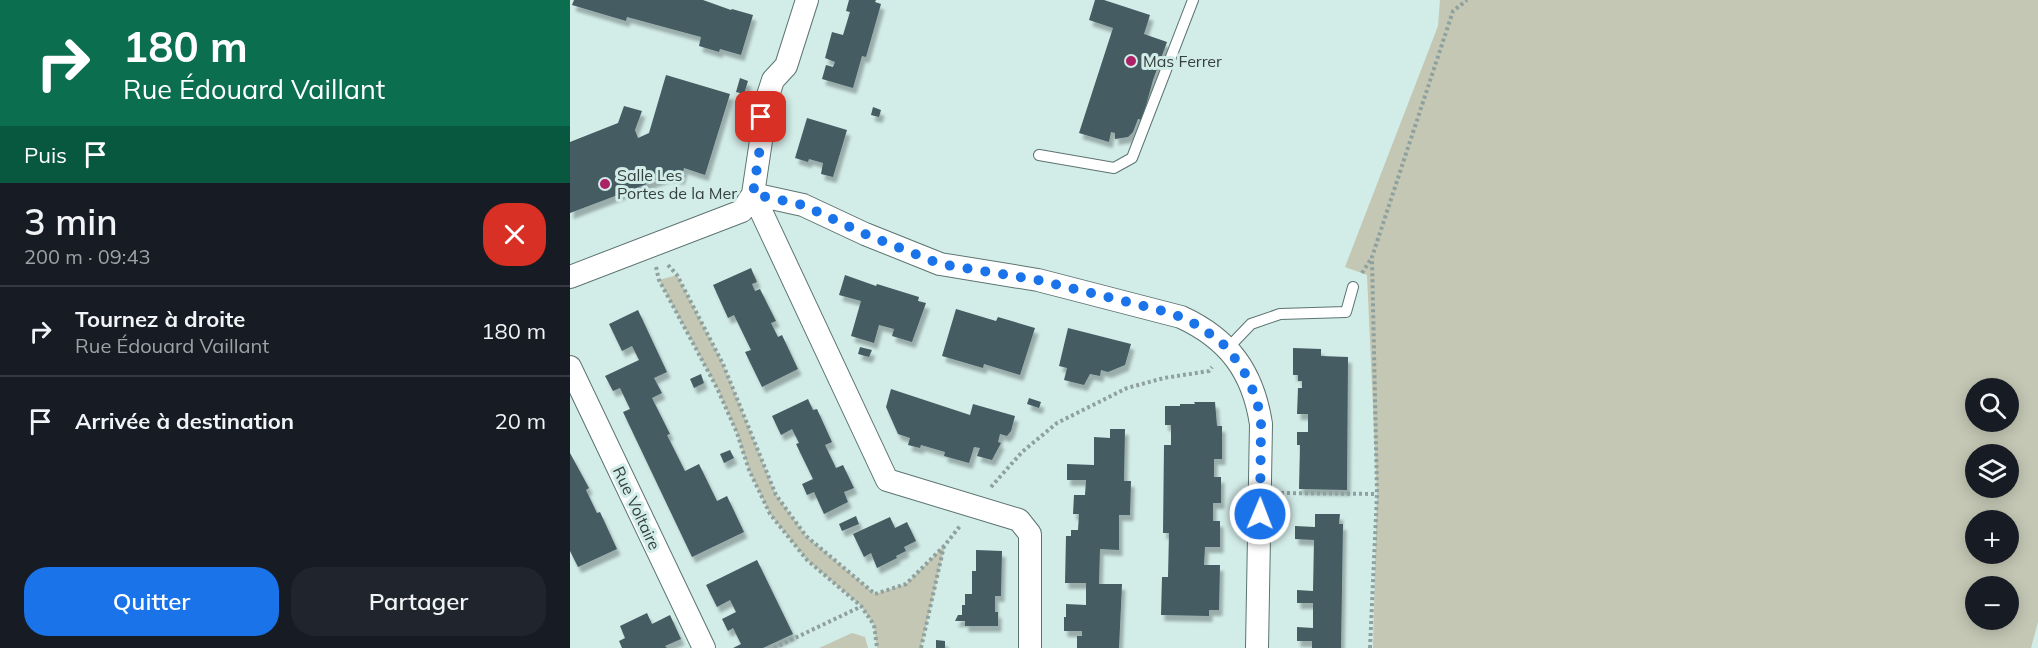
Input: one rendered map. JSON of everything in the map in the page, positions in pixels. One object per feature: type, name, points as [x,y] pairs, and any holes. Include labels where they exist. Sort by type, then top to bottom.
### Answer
[{"type":"street","points":[[570,277],[742,211],[753,194],[762,134],[761,117],[773,80],[786,66],[807,0]]},
{"type":"street","points":[[753,194],[803,205],[865,234],[940,264],[1038,280],[1181,317],[1201,327],[1228,348],[1246,375],[1257,400],[1261,424],[1257,648]]},
{"type":"street","points":[[753,194],[887,480],[1020,520],[1030,534],[1030,648]]},
{"type":"street","name":"Rue Voltaire","points":[[570,368],[704,648]]},
{"type":"lane","points":[[1039,155],[1114,168],[1132,158],[1193,0]]},
{"type":"lane","points":[[1228,348],[1251,324],[1280,314],[1346,312],[1353,287]]},
{"type":"path","points":[[1370,648],[1377,494],[1372,257],[1453,11],[1467,0]]},
{"type":"path","points":[[651,246],[677,275],[723,364],[776,495],[806,536],[875,594],[906,584],[945,545],[974,506],[1022,452],[1057,423],[1126,388],[1164,378],[1209,371],[1228,348]]},
{"type":"path","points":[[651,246],[659,280],[717,388],[737,433],[749,470],[770,514],[807,560],[861,606],[874,625],[877,648]]},
{"type":"path","points":[[1260,492],[1377,494]]},
{"type":"path","points":[[921,648],[945,545]]},
{"type":"path","points":[[774,648],[861,606]]},
{"type":"green space","points":[[1440,0],[2038,0],[2038,622],[2031,648],[1373,648],[1377,494],[1367,275],[1345,267],[1438,26]]},
{"type":"green space","points":[[677,275],[723,364],[776,495],[806,536],[875,594],[906,584],[945,545],[921,648],[877,648],[874,625],[861,606],[807,560],[770,514],[749,470],[737,433],[717,388],[659,280]]},
{"type":"green space","points":[[852,633],[865,637],[868,648],[819,648]]},
{"type":"building","points":[[574,0],[703,0],[753,15],[741,55],[699,46],[701,37],[627,17],[626,21],[572,5]]},
{"type":"building","points":[[849,0],[876,0],[875,2],[881,4],[866,57],[862,56],[853,88],[822,79],[826,65],[833,67],[835,62],[825,58],[832,32],[843,35],[850,12],[846,11]]},
{"type":"building","name":"Mas Ferrer","points":[[1095,0],[1104,0],[1150,15],[1144,34],[1167,42],[1142,120],[1138,119],[1133,132],[1128,137],[1115,139],[1115,133],[1111,132],[1109,142],[1079,133],[1113,28],[1089,20]]},
{"type":"building","points":[[666,75],[730,94],[705,175],[684,168],[681,179],[668,176],[570,213],[570,142],[618,123],[624,106],[642,111],[635,130],[638,138],[649,133]]},
{"type":"building","points":[[740,78],[748,81],[744,94],[736,92]]},
{"type":"building","points":[[873,107],[881,110],[879,117],[871,115]]},
{"type":"building","points":[[807,118],[847,130],[833,177],[821,174],[823,163],[795,158]]},
{"type":"building","points":[[751,268],[757,282],[752,284],[755,291],[760,289],[776,321],[771,323],[778,337],[782,335],[798,369],[762,387],[745,352],[751,350],[734,315],[728,318],[713,285]]},
{"type":"building","points":[[845,275],[919,297],[918,301],[926,303],[912,342],[892,336],[894,329],[879,325],[874,343],[851,336],[861,301],[839,295]]},
{"type":"building","points":[[956,309],[996,321],[998,317],[1035,328],[1020,375],[984,364],[983,368],[942,356]]},
{"type":"building","points":[[638,310],[667,372],[654,378],[662,393],[652,398],[670,434],[667,435],[685,471],[699,464],[717,501],[727,496],[744,532],[692,557],[623,412],[630,409],[620,388],[613,391],[605,376],[639,360],[632,346],[622,351],[609,324]]},
{"type":"building","points":[[1068,328],[1131,344],[1125,365],[1108,372],[1101,370],[1100,376],[1090,374],[1084,385],[1064,380],[1067,368],[1059,366]]},
{"type":"building","points":[[860,347],[872,350],[869,357],[858,354]]},
{"type":"building","points":[[1293,348],[1321,349],[1321,356],[1348,357],[1347,490],[1299,489],[1300,445],[1297,445],[1297,432],[1308,432],[1308,414],[1297,414],[1298,388],[1302,388],[1302,381],[1298,381],[1298,375],[1293,375]]},
{"type":"building","points":[[701,374],[704,383],[694,388],[690,379]]},
{"type":"building","points":[[891,389],[970,415],[973,404],[1015,416],[1011,431],[1007,436],[1000,434],[998,442],[1001,443],[992,460],[977,456],[980,448],[974,447],[969,463],[944,456],[945,452],[921,445],[920,448],[908,445],[910,438],[898,434],[886,407]]},
{"type":"building","points":[[1029,398],[1041,402],[1039,408],[1027,404]]},
{"type":"building","points":[[808,399],[813,410],[817,409],[832,442],[825,445],[836,468],[843,465],[854,488],[844,492],[848,502],[824,514],[814,492],[807,495],[802,484],[813,479],[796,444],[799,443],[792,429],[781,435],[772,416]]},
{"type":"building","points":[[1194,402],[1215,402],[1217,426],[1222,426],[1222,459],[1214,459],[1214,477],[1221,477],[1221,503],[1213,503],[1213,521],[1220,521],[1220,547],[1205,547],[1204,565],[1220,565],[1219,610],[1209,610],[1209,616],[1161,615],[1162,577],[1168,577],[1169,533],[1163,533],[1164,445],[1171,445],[1171,425],[1165,425],[1165,406],[1195,404]]},
{"type":"building","points":[[1110,429],[1125,429],[1124,481],[1131,481],[1130,515],[1119,515],[1119,550],[1100,549],[1099,584],[1122,584],[1119,648],[1077,648],[1077,636],[1082,636],[1082,631],[1064,631],[1064,617],[1066,617],[1066,604],[1086,605],[1086,583],[1065,583],[1066,536],[1071,536],[1071,530],[1078,530],[1079,514],[1073,514],[1074,495],[1085,495],[1086,480],[1067,480],[1067,464],[1094,465],[1094,437],[1110,438]]},
{"type":"building","points":[[730,450],[734,458],[724,463],[720,454]]},
{"type":"building","points":[[570,453],[589,488],[586,490],[597,513],[600,512],[617,549],[578,567],[570,551]]},
{"type":"building","points":[[1315,514],[1340,514],[1339,524],[1343,524],[1341,648],[1312,648],[1312,641],[1297,641],[1297,627],[1313,628],[1313,603],[1297,603],[1297,590],[1313,591],[1314,540],[1295,539],[1295,526],[1315,527]]},
{"type":"building","points":[[856,516],[859,524],[842,531],[839,524]]},
{"type":"building","points":[[890,517],[895,528],[907,522],[916,541],[904,547],[906,551],[896,556],[897,558],[877,568],[871,553],[864,557],[853,534]]},
{"type":"building","points":[[976,550],[1002,551],[1001,596],[995,596],[998,626],[965,626],[965,621],[955,621],[958,615],[962,615],[965,594],[972,594],[972,571],[976,571]]},
{"type":"building","points":[[757,560],[793,634],[763,648],[733,648],[741,644],[733,628],[728,631],[722,619],[736,612],[730,600],[717,607],[706,585]]},
{"type":"building","points":[[647,613],[652,624],[670,615],[681,639],[665,646],[667,648],[622,648],[619,641],[625,638],[620,626]]},
{"type":"building","points":[[936,640],[945,641],[945,648],[936,648]]},
{"type":"place","name":"Mas Ferrer","points":[[1131,61]]},
{"type":"place","name":"Salle Les Portes de la Mer","points":[[605,184]]},
{"type":"route","points":[[761,117],[762,134],[753,194],[803,205],[865,234],[940,264],[1038,280],[1181,317],[1201,327],[1228,348],[1246,375],[1257,400],[1261,424],[1260,514]]}]
